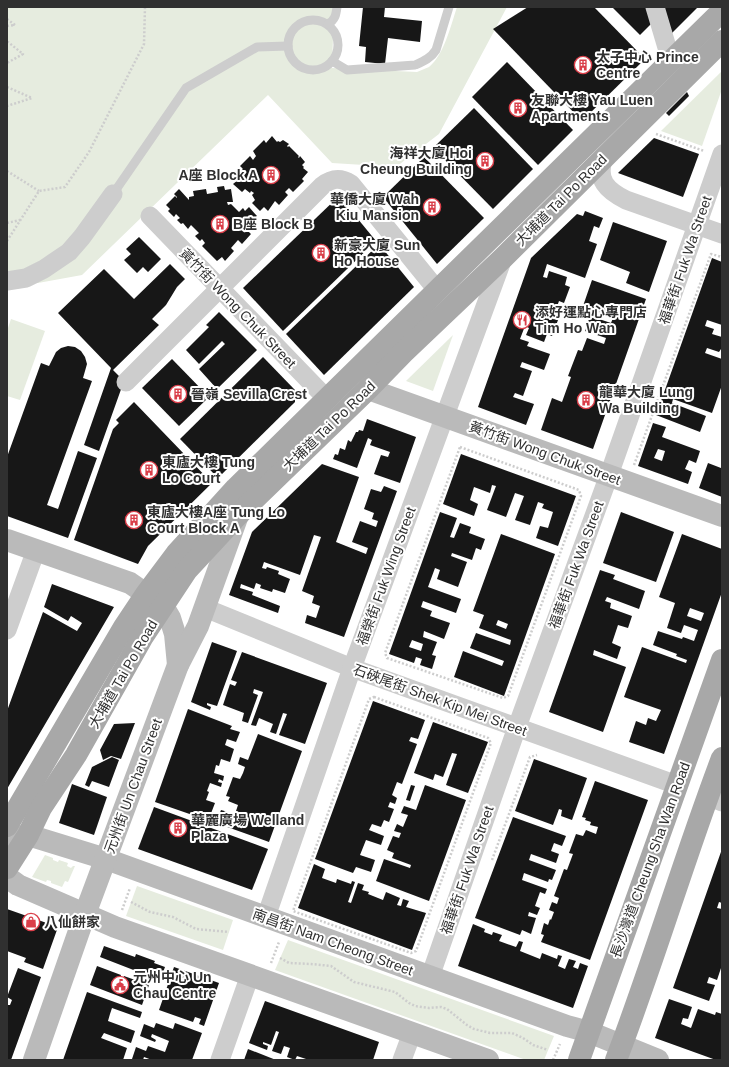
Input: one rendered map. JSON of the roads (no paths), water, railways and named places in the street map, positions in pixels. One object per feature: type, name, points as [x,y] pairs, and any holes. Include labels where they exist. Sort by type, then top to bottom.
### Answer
[{"type":"main road","name":"大埔道 Tai Po Road","points":[[7,868],[17,837],[41,808],[76,754],[142,638],[154,600],[176,554],[236,488],[722,11]]},
{"type":"main road","name":"大埔道 Tai Po Road","points":[[7,826],[124,627],[187,570],[238,515],[403,353],[503,258],[722,41]]},
{"type":"main road","name":"黃竹街 Wong Chuk Street","points":[[368,389],[722,516]]},
{"type":"main road","name":"元州街 Un Chau Street","points":[[34,1060],[85,914],[178,665],[198,626],[238,515]]},
{"type":"main road","points":[[7,540],[130,583],[154,600],[170,618],[175,634],[178,665]]},
{"type":"main road","name":"長沙灣道 Cheung Sha Wan Road","points":[[579,1060],[722,660]]},
{"type":"main road","points":[[619,1053],[640,994],[715,799],[722,758]]},
{"type":"main road","name":"南昌街 Nam Cheong Street","points":[[17,837],[106,859],[430,977],[567,1026],[589,1032],[619,1053],[658,1060]]},
{"type":"main road","points":[[7,877],[18,885],[115,927],[260,971],[412,1033],[488,1060]]},
{"type":"street","points":[[654,7],[671,61]]},
{"type":"street","name":"福華街 Fuk Wa Street","points":[[430,977],[516,727],[609,475],[722,154]]},
{"type":"street","points":[[604,158],[601,165],[602,179],[612,192],[626,200],[722,234]]},
{"type":"street","points":[[126,382],[322,186],[330,180],[341,179],[351,184],[437,290]]},
{"type":"street","points":[[7,281],[26,278],[58,260],[68,252],[82,238],[93,210],[113,194]]},
{"type":"street","name":"黃竹街 Wong Chuk Street","points":[[150,216],[327,399]]},
{"type":"street","name":"福榮街 Fuk Wing Street","points":[[266,917],[352,668],[503,258]]},
{"type":"street","points":[[7,630],[36,550]]},
{"type":"street","name":"石硤尾街 Shek Kip Mei Street","points":[[205,608],[352,668],[677,785]]},
{"type":"street","points":[[220,1060],[260,971]]},
{"type":"street","points":[[402,1060],[412,1033]]},
{"type":"lane","points":[[328,24],[336,15],[337,7]]},
{"type":"lane","points":[[332,61],[347,70],[416,65],[425,61],[432,56],[436,50],[449,7]]},
{"type":"lane","points":[[312,20],[328,24],[337,38],[338,46],[332,61],[325,67],[317,69],[301,67],[294,61],[288,46],[289,38],[297,25],[305,21],[312,20]]},
{"type":"lane","points":[[113,194],[186,88],[257,47],[288,46]]},
{"type":"place","name":"太子中心 Prince Centre","points":[[583,65]]},
{"type":"place","name":"友聯大樓 Yau Luen Apartments","points":[[518,108]]},
{"type":"place","name":"海祥大廈 Hoi Cheung Building","points":[[485,161]]},
{"type":"place","name":"A座 Block A","points":[[271,175]]},
{"type":"place","name":"華僑大廈 Wah Kiu Mansion","points":[[432,207]]},
{"type":"place","name":"B座 Block B","points":[[220,224]]},
{"type":"place","name":"新豪大廈 Sun Ho House","points":[[321,253]]},
{"type":"place","name":"添好運點心專門店 Tim Ho Wan","points":[[522,320]]},
{"type":"place","name":"晉嶺 Sevilla Crest","points":[[178,394]]},
{"type":"place","name":"龍華大廈 Lung Wa Building","points":[[586,400]]},
{"type":"place","name":"東廬大樓 Tung Lo Court","points":[[149,470]]},
{"type":"place","name":"東廬大樓A座 Tung Lo Court Block A","points":[[134,520]]},
{"type":"place","name":"華麗廣場 Welland Plaza","points":[[178,828]]},
{"type":"place","name":"八仙餅家","points":[[31,922]]},
{"type":"place","name":"元州中心 Un Chau Centre","points":[[120,985]]}]
